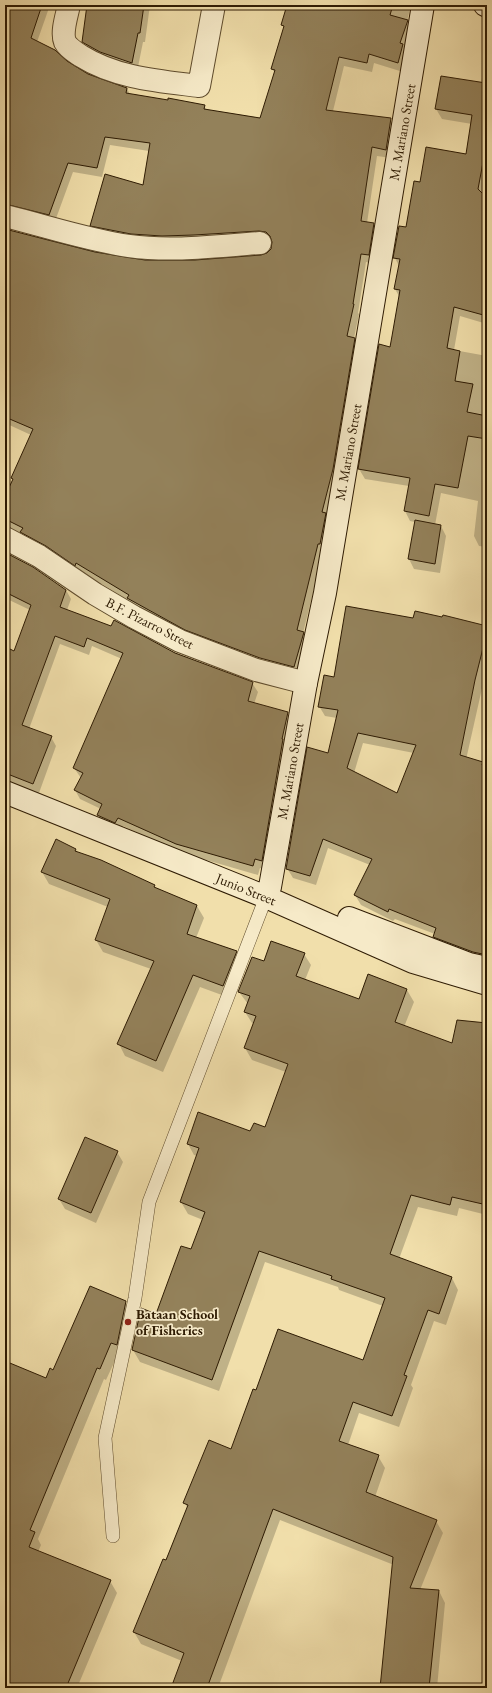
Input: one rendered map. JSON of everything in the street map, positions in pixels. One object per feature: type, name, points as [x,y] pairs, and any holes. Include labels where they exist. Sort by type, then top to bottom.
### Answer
[{"type":"street","points":[[69,5],[64,38],[69,47],[80,55],[115,72],[148,80],[199,86],[214,5]]},
{"type":"street","name":"M. Mariano Street","points":[[268,892],[324,593],[423,5]]},
{"type":"street","points":[[5,216],[86,237],[136,246],[188,248],[260,243]]},
{"type":"street","name":"B.F. Pizarro Street","points":[[5,538],[39,556],[95,594],[134,617],[180,640],[250,667],[306,683]]},
{"type":"street","name":"Junio Street","points":[[5,780],[225,870],[413,962],[487,984]]},
{"type":"street","name":"Junio Street","points":[[5,792],[268,892],[469,964],[487,968]]},
{"type":"lane","points":[[113,1536],[105,1438],[135,1298],[149,1202],[268,892]]},
{"type":"building","points":[[5,5],[42,5],[31,38],[55,50],[67,61],[88,74],[127,88],[126,93],[168,100],[168,98],[205,105],[204,109],[260,118],[275,70],[271,69],[284,26],[281,25],[287,5],[393,5],[390,15],[408,20],[400,43],[403,44],[398,63],[369,54],[367,63],[339,57],[326,110],[391,118],[386,150],[372,147],[361,221],[374,223],[369,255],[361,254],[354,304],[347,336],[355,338],[333,469],[322,512],[326,513],[320,544],[318,544],[297,630],[304,632],[294,667],[260,658],[185,630],[127,598],[129,595],[76,563],[75,566],[46,546],[20,532],[23,528],[5,519],[5,496],[13,479],[11,478],[33,429],[5,417],[5,229],[95,252],[145,260],[195,260],[261,255],[267,253],[271,249],[272,242],[270,236],[266,232],[259,231],[162,236],[131,234],[90,226],[105,174],[143,185],[150,143],[105,137],[97,168],[68,163],[49,215],[5,204]]},
{"type":"building","points":[[87,5],[144,5],[140,33],[138,33],[132,63],[100,52],[82,42]]},
{"type":"building","points":[[441,76],[486,83],[484,93],[487,94],[487,157],[484,157],[478,189],[487,198],[487,316],[454,307],[447,348],[460,351],[455,381],[473,384],[467,412],[487,416],[487,439],[468,436],[458,488],[435,484],[429,516],[404,511],[410,478],[358,469],[379,344],[390,347],[400,290],[394,289],[400,259],[393,258],[399,226],[406,227],[414,181],[420,182],[426,147],[466,154],[472,115],[435,109]]},
{"type":"building","points":[[415,520],[441,525],[435,564],[408,559]]},
{"type":"building","points":[[10,555],[33,567],[66,590],[60,607],[111,626],[114,620],[175,653],[253,682],[248,701],[288,712],[282,739],[262,861],[255,859],[253,866],[176,844],[118,818],[115,823],[97,815],[102,804],[74,790],[83,773],[73,768],[123,653],[87,638],[84,647],[55,636],[22,725],[52,736],[33,784],[5,773],[5,663],[10,649],[14,651],[31,605],[5,592],[5,564]]},
{"type":"building","points":[[346,606],[413,618],[415,611],[442,617],[443,615],[487,626],[487,632],[475,680],[460,755],[483,762],[482,765],[487,767],[487,955],[473,952],[433,937],[436,928],[389,909],[388,912],[354,895],[372,859],[323,839],[310,876],[286,869],[307,747],[328,753],[338,710],[318,707],[324,675],[334,677]],"holes":[[[358,733],[416,745],[397,793],[347,768]]]},
{"type":"building","points":[[56,839],[76,849],[75,851],[101,860],[155,885],[154,887],[197,905],[187,934],[237,951],[223,986],[193,975],[156,1061],[117,1044],[154,961],[95,940],[110,899],[41,872]]},
{"type":"building","points":[[271,941],[305,953],[296,976],[359,999],[368,974],[407,989],[395,1022],[452,1043],[457,1020],[487,1023],[487,1205],[452,1197],[450,1205],[411,1195],[390,1254],[452,1277],[439,1314],[428,1310],[404,1375],[407,1376],[392,1416],[353,1402],[339,1441],[379,1455],[366,1492],[437,1520],[410,1588],[439,1590],[429,1688],[380,1688],[393,1557],[273,1509],[207,1688],[171,1688],[184,1653],[133,1632],[163,1559],[166,1560],[188,1505],[183,1503],[209,1440],[231,1449],[253,1389],[256,1390],[278,1329],[363,1360],[385,1298],[331,1279],[332,1276],[259,1251],[212,1380],[132,1350],[141,1308],[156,1314],[181,1246],[191,1249],[205,1212],[180,1202],[199,1148],[187,1144],[198,1112],[250,1131],[254,1123],[265,1127],[288,1064],[244,1048],[256,1016],[244,1012],[250,996],[238,992],[252,957],[264,961]]},
{"type":"building","points":[[85,1137],[118,1151],[91,1213],[58,1199]]},
{"type":"building","points":[[90,1286],[126,1301],[117,1345],[111,1343],[100,1369],[97,1368],[30,1530],[35,1532],[29,1547],[111,1580],[66,1688],[5,1688],[5,1361],[46,1378],[50,1368],[53,1370]]},
{"type":"place","name":"Bataan School of Fisheries","points":[[128,1322]]}]
